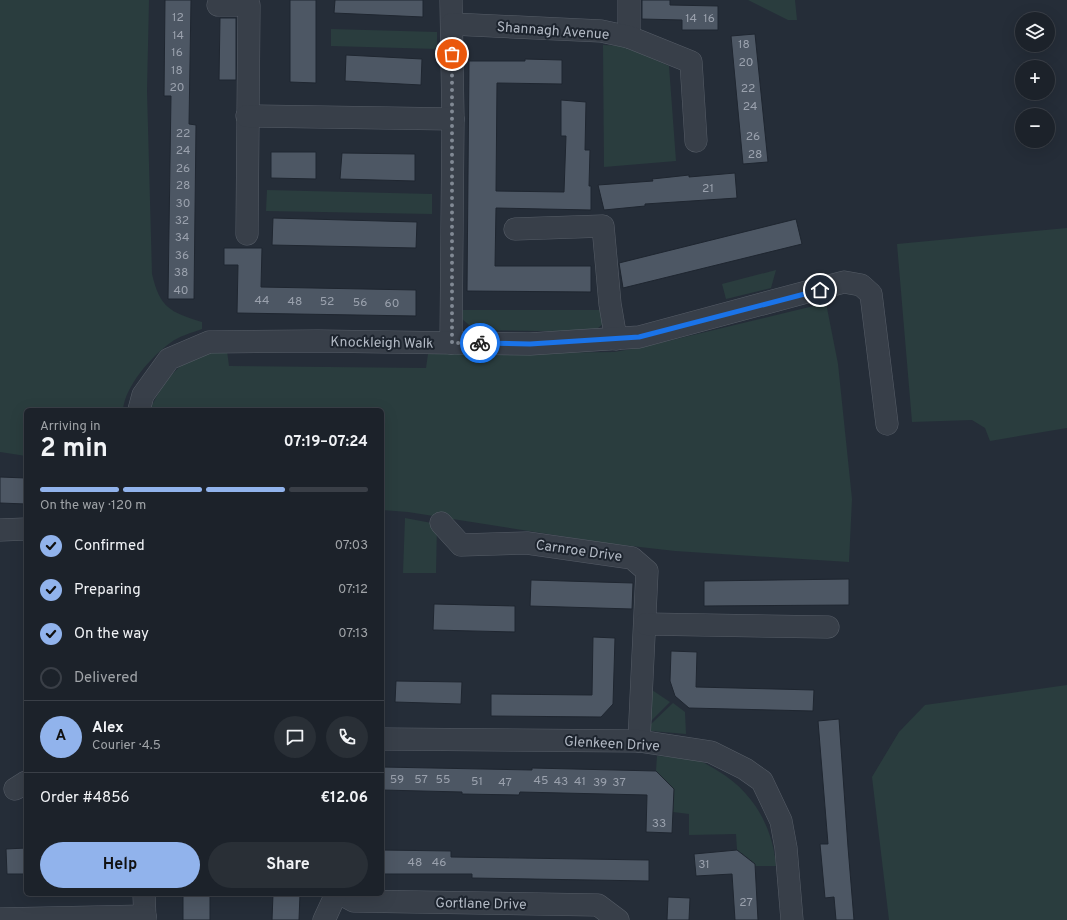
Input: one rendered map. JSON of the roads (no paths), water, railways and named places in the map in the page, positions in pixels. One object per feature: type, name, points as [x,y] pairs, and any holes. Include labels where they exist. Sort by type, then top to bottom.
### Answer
[{"type":"street","points":[[451,0],[453,119],[452,343]]},
{"type":"street","points":[[629,0],[629,37]]},
{"type":"street","points":[[218,5],[249,5],[247,234]]},
{"type":"street","name":"Shannagh Avenue","points":[[452,24],[602,31],[629,37],[691,62],[696,141]]},
{"type":"street","points":[[247,116],[453,119]]},
{"type":"street","points":[[515,229],[603,226],[610,304],[616,338]]},
{"type":"street","name":"Knockleigh Walk","points":[[140,408],[143,395],[169,359],[209,342],[318,341],[530,344],[639,337],[820,290],[844,282],[861,285],[870,294],[887,424]]},
{"type":"street","name":"Carnroe Drive","points":[[441,523],[461,545],[527,543],[632,558],[647,572],[646,624],[639,741]]},
{"type":"street","points":[[0,530],[24,529]]},
{"type":"street","points":[[646,624],[828,627]]},
{"type":"street","name":"Glenkeen Drive","points":[[384,739],[639,741],[711,752],[745,769],[762,781],[781,821],[786,848],[792,920]]},
{"type":"street","points":[[0,919],[145,918],[144,896]]},
{"type":"street","points":[[324,920],[335,896]]},
{"type":"street","name":"Gortlane Drive","points":[[345,896],[354,901],[598,905],[618,920]]}]
